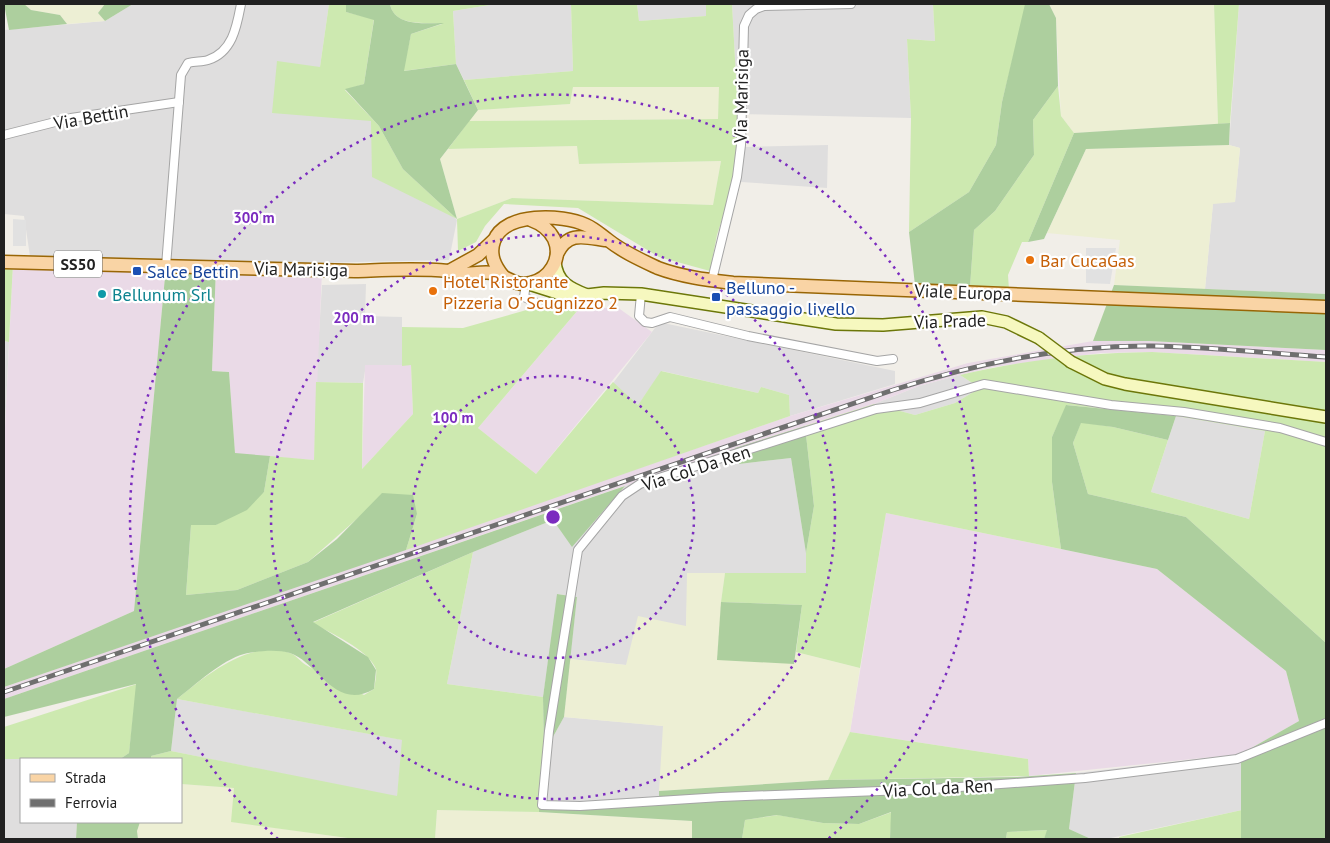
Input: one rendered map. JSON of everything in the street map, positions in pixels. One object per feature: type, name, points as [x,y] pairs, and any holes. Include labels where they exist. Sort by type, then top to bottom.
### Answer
[{"type":"main road","name":"Via Marisiga","points":[[449,271],[478,255],[507,224],[517,220],[529,220]]},
{"type":"main road","name":"Viale Europa","points":[[529,220],[569,220],[586,225],[633,256],[660,268],[712,280],[1326,307]]},
{"type":"main road","points":[[527,284],[540,280],[549,272],[556,258],[555,242],[550,231],[540,223],[529,220]]},
{"type":"main road","name":"Viale Europa","points":[[556,258],[561,246],[571,238],[582,235],[608,240]]},
{"type":"main road","points":[[494,240],[493,261],[503,276]]},
{"type":"main road","name":"Via Prade","points":[[556,258],[556,272],[560,280],[571,289],[587,295]]},
{"type":"main road","name":"Via Marisiga","points":[[4,262],[449,271],[462,274],[493,273],[503,276],[510,281],[527,284]]},
{"type":"main road","name":"Via Prade","points":[[527,284],[570,297],[641,294],[836,324],[884,325],[982,317],[1006,322],[1040,338],[1071,362],[1105,378],[1125,384],[1326,417]]},
{"type":"street","points":[[166,266],[182,70],[188,63],[216,57],[226,47],[235,33],[241,4]]},
{"type":"street","name":"Via Marisiga","points":[[712,280],[738,177],[741,145],[742,36],[749,15],[756,9],[764,6],[852,4]]},
{"type":"street","name":"Via Bettin","points":[[4,135],[71,118],[179,102]]},
{"type":"street","points":[[527,284],[524,297],[534,302]]},
{"type":"street","points":[[641,294],[639,316],[645,322],[670,317],[748,336],[876,361],[893,359]]},
{"type":"street","name":"Via Col Da Ren","points":[[542,805],[563,636],[578,550],[622,496],[640,484],[876,409],[942,398],[984,384],[1110,405],[1184,412],[1280,428],[1326,442]]},
{"type":"street","name":"Via Col da Ren","points":[[542,805],[580,806],[721,796],[932,790],[1085,778],[1237,760],[1326,723]]},
{"type":"shaded area","points":[[133,4],[329,4],[320,67],[371,121],[419,184],[457,220],[449,260],[166,266],[31,263],[24,216],[4,214],[4,30],[105,21]]},
{"type":"shaded area","points":[[496,4],[571,4],[573,71],[464,80],[456,64],[453,11]]},
{"type":"shaded area","points":[[637,4],[706,4],[707,16],[639,21]]},
{"type":"shaded area","points":[[732,4],[933,4],[935,41],[907,39],[911,118],[738,114]]},
{"type":"shaded area","points":[[1239,4],[1326,4],[1326,294],[1205,289],[1213,203],[1235,202],[1240,148],[1229,145]]},
{"type":"shaded area","points":[[828,145],[827,188],[741,182],[744,147]]},
{"type":"shaded area","points":[[13,219],[26,220],[26,246],[13,246]]},
{"type":"shaded area","points":[[1086,248],[1116,248],[1110,284],[1086,283]]},
{"type":"shaded area","points":[[13,263],[166,266],[134,611],[4,669],[4,448]]},
{"type":"shaded area","points":[[216,267],[322,270],[314,460],[235,454],[229,372],[212,371]]},
{"type":"shaded area","points":[[366,284],[365,316],[402,317],[402,366],[366,365],[363,383],[316,382],[322,285]]},
{"type":"shaded area","points":[[617,307],[652,332],[536,474],[478,428],[578,310]]},
{"type":"shaded area","points":[[663,323],[895,371],[895,384],[790,416],[789,395],[761,387],[758,393],[662,371],[638,405],[613,383],[655,328]]},
{"type":"shaded area","points":[[4,341],[9,342],[4,448]]},
{"type":"shaded area","points":[[1093,341],[1149,341],[1326,350],[1326,362],[1152,352],[1101,353],[994,367],[960,375],[919,386],[874,404],[735,448],[4,699],[4,687],[790,416],[968,363]]},
{"type":"shaded area","points":[[365,365],[411,365],[413,414],[362,469]]},
{"type":"shaded area","points":[[960,375],[980,388],[955,403],[915,415],[874,404],[919,386]]},
{"type":"shaded area","points":[[1176,416],[1265,431],[1249,519],[1151,492]]},
{"type":"shaded area","points":[[735,448],[739,464],[791,458],[806,553],[806,573],[688,573],[686,627],[626,665],[570,659],[577,597],[558,594],[543,697],[447,684],[473,552],[553,520],[572,546],[625,486]]},
{"type":"shaded area","points":[[886,513],[1157,569],[1286,671],[1299,721],[1241,754],[1029,776],[1028,759],[850,732]]},
{"type":"shaded area","points":[[177,699],[403,740],[397,797],[171,751]]},
{"type":"shaded area","points":[[564,717],[664,726],[659,803],[539,804],[544,753]]},
{"type":"shaded area","points":[[1241,754],[1242,810],[1106,839],[1091,839],[1069,829],[1076,773]]},
{"type":"shaded area","points":[[4,759],[20,759],[20,823],[77,823],[76,839],[4,839]]},
{"type":"green space","points":[[4,4],[24,4],[31,10],[60,15],[67,24],[9,30]]},
{"type":"green space","points":[[24,4],[105,4],[98,13],[105,21],[67,24],[60,15],[31,10]]},
{"type":"green space","points":[[105,4],[133,4],[105,21],[98,13]]},
{"type":"green space","points":[[329,4],[346,4],[346,12],[374,19],[364,84],[345,90],[379,126],[403,169],[457,219],[372,177],[371,121],[272,113],[277,61],[320,67]]},
{"type":"green space","points":[[346,4],[390,4],[398,17],[404,20],[420,23],[444,23],[411,34],[404,71],[456,64],[478,110],[440,159],[457,219],[403,169],[379,126],[345,89],[364,84],[374,20],[346,12]]},
{"type":"green space","points":[[390,4],[496,4],[453,11],[456,64],[403,71],[411,34],[442,24],[404,20],[397,17]]},
{"type":"green space","points":[[571,4],[637,4],[639,21],[706,16],[706,4],[732,4],[738,114],[734,182],[717,235],[710,271],[659,257],[578,208],[504,204],[485,226],[476,242],[458,251],[457,219],[512,198],[713,205],[721,161],[579,164],[577,146],[448,149],[469,121],[718,119],[719,87],[573,87],[570,104],[478,110],[464,80],[573,71]]},
{"type":"green space","points":[[933,4],[1026,5],[1002,102],[996,145],[969,192],[909,232],[911,118],[907,39],[935,41]]},
{"type":"green space","points":[[1025,4],[1049,4],[1056,18],[1058,86],[1033,120],[1034,155],[995,211],[974,230],[970,287],[915,285],[909,232],[969,192],[996,145],[1002,102]]},
{"type":"green space","points":[[1049,4],[1214,4],[1218,124],[1074,133],[1061,116],[1056,18]]},
{"type":"green space","points":[[1214,4],[1239,4],[1230,123],[1218,124]]},
{"type":"green space","points":[[1058,86],[1061,116],[1074,133],[1028,242],[1022,242],[1008,275],[1009,290],[970,287],[974,230],[995,211],[1034,155],[1033,120]]},
{"type":"green space","points":[[573,87],[720,87],[718,119],[469,121],[478,110],[570,104]]},
{"type":"green space","points":[[1230,123],[1229,145],[1086,149],[1044,239],[1028,242],[1074,133]]},
{"type":"green space","points":[[1229,145],[1240,148],[1235,202],[1213,204],[1205,289],[1114,285],[1120,240],[1047,233],[1086,149]]},
{"type":"green space","points":[[577,146],[579,164],[721,161],[713,205],[512,198],[457,219],[440,159],[448,149]]},
{"type":"green space","points":[[4,262],[13,263],[9,342],[4,341]]},
{"type":"green space","points":[[166,266],[216,267],[212,371],[229,372],[235,453],[270,456],[264,492],[247,510],[216,525],[191,525],[186,595],[237,590],[308,562],[337,539],[382,493],[413,495],[417,514],[406,550],[4,687],[4,669],[134,611]]},
{"type":"green space","points":[[1114,285],[1326,294],[1326,350],[1149,341],[1093,341]]},
{"type":"green space","points":[[537,307],[578,310],[478,428],[536,474],[613,382],[638,405],[661,371],[758,393],[761,387],[789,395],[790,416],[406,550],[417,514],[359,517],[308,562],[237,590],[186,595],[191,525],[216,525],[264,492],[270,456],[314,460],[316,382],[363,383],[362,469],[413,414],[411,365],[402,366],[402,327],[463,328]]},
{"type":"green space","points":[[1152,352],[1326,362],[1326,643],[1186,517],[1088,494],[1073,443],[1081,422],[1113,427],[1168,440],[1151,492],[1249,519],[1265,431],[1176,416],[1067,405],[1052,437],[1052,482],[1061,549],[886,513],[860,668],[796,652],[802,605],[721,602],[725,573],[806,573],[806,553],[814,506],[805,426],[874,404],[915,415],[955,403],[980,388],[960,375],[1007,365],[1055,358]]},
{"type":"green space","points":[[1066,405],[1176,416],[1168,440],[1113,427],[1081,423],[1073,443],[1088,494],[1186,517],[1326,643],[1326,839],[1241,839],[1241,754],[1299,721],[1286,671],[1157,569],[1061,549],[1052,482],[1052,437]]},
{"type":"green space","points":[[805,426],[814,506],[806,553],[791,458],[739,464],[735,448]]},
{"type":"green space","points":[[625,486],[572,547],[553,520],[473,552],[313,622],[368,657],[376,670],[374,689],[360,694],[348,694],[338,690],[300,658],[290,653],[267,651],[244,654],[218,667],[177,699],[171,751],[151,756],[151,758],[122,758],[129,753],[136,684],[4,717],[4,699]]},
{"type":"green space","points":[[473,552],[447,684],[543,697],[544,753],[539,812],[437,810],[435,839],[355,839],[231,822],[234,788],[182,784],[182,758],[151,758],[151,756],[171,751],[397,796],[402,740],[177,699],[215,670],[229,662],[244,655],[275,650],[292,654],[304,664],[364,695],[374,689],[376,669],[372,662],[348,642],[312,623]]},
{"type":"green space","points":[[687,573],[725,573],[721,602],[794,664],[796,652],[860,668],[850,732],[828,780],[659,791],[663,726],[564,717],[570,659],[626,665],[638,616],[686,626]]},
{"type":"green space","points":[[557,594],[577,597],[564,717],[544,753],[543,697]]},
{"type":"green space","points":[[721,602],[802,605],[794,664],[717,660]]},
{"type":"green space","points":[[137,684],[129,753],[122,758],[4,759],[4,727]]},
{"type":"green space","points":[[850,732],[1028,759],[1029,776],[828,780]]},
{"type":"green space","points":[[1076,773],[1069,829],[1091,839],[1044,839],[1047,830],[1007,832],[1006,839],[890,839],[891,812],[859,824],[823,823],[777,815],[745,820],[742,839],[692,839],[692,821],[539,812],[539,804],[659,803],[659,791],[828,780],[1017,777]]},
{"type":"green space","points":[[182,784],[235,788],[232,822],[355,839],[138,839],[137,831],[140,823],[182,823]]},
{"type":"green space","points":[[437,810],[539,812],[693,821],[692,839],[435,839]]},
{"type":"green space","points":[[1242,810],[1241,839],[1120,839],[1119,837]]},
{"type":"green space","points":[[892,812],[890,839],[742,839],[745,820],[778,815],[823,823],[859,824]]},
{"type":"green space","points":[[77,823],[140,823],[137,831],[138,839],[76,839]]},
{"type":"green space","points":[[1048,830],[1044,839],[1006,839],[1007,832]]},
{"type":"railway","points":[[4,692],[925,380],[989,364],[1054,352],[1120,346],[1196,348],[1326,357]]},
{"type":"place","name":"Bar CucaGas","points":[[1030,260]]},
{"type":"place","name":"Salce Bettin","points":[[137,271]]},
{"type":"place","name":"Hotel Ristorante Pizzeria O' Scugnizzo 2","points":[[433,291]]},
{"type":"place","name":"Bellunum Srl","points":[[102,294]]},
{"type":"place","name":"Belluno - passaggio livello","points":[[716,297]]}]
